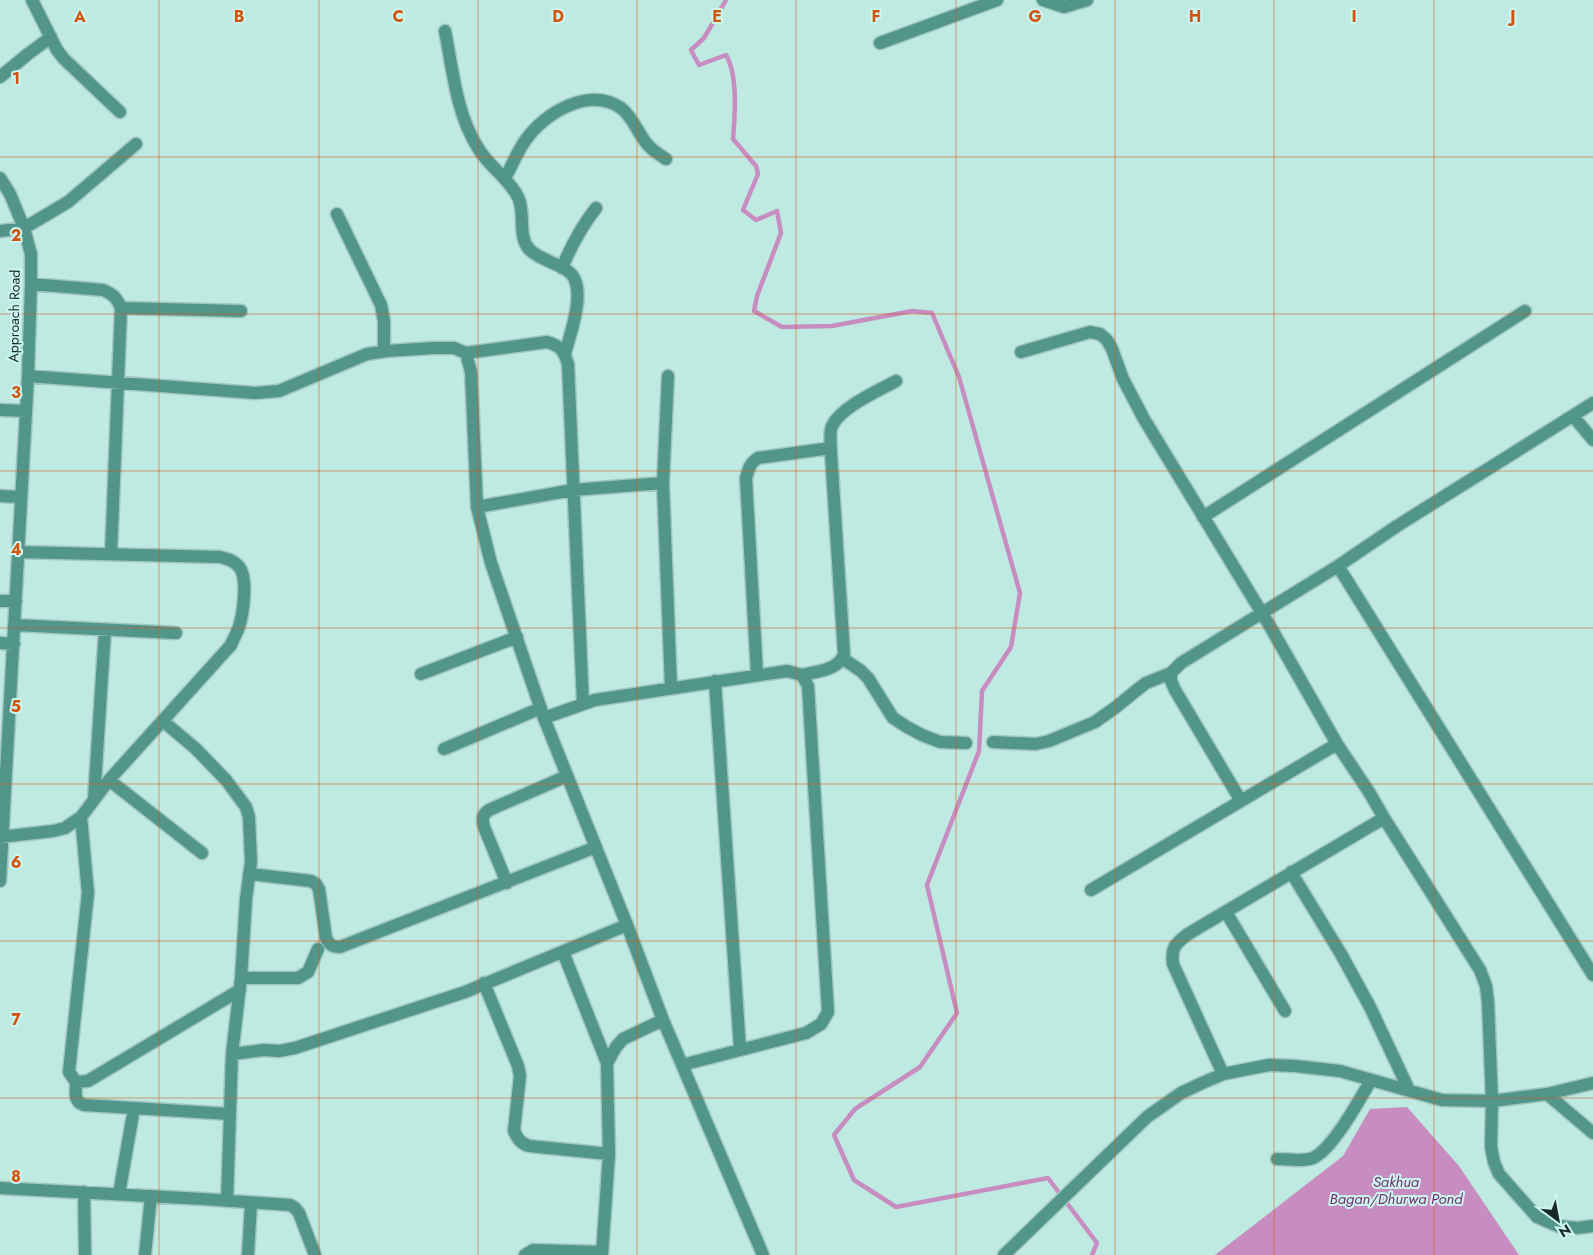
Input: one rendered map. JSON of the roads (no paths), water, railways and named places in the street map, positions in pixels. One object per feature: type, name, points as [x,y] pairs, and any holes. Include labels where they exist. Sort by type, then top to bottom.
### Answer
[{"type":"street","points":[[32,0],[64,59],[120,112]]},
{"type":"street","points":[[880,43],[997,0]]},
{"type":"street","points":[[1043,0],[1064,7],[1087,0]]},
{"type":"street","points":[[445,31],[463,120],[487,162],[512,185],[520,200],[525,243],[537,256],[570,272],[575,279],[578,289],[578,301],[565,354]]},
{"type":"street","points":[[0,77],[51,37]]},
{"type":"street","points":[[505,178],[525,141],[539,125],[558,110],[580,102],[598,100],[611,103],[622,109],[649,146],[666,160]]},
{"type":"street","points":[[0,231],[24,228],[68,202],[136,144]]},
{"type":"street","name":"Approach Road","points":[[0,178],[10,194],[24,228],[31,254],[28,376],[14,644],[4,718],[0,881]]},
{"type":"street","points":[[562,268],[584,223],[596,208]]},
{"type":"street","points":[[338,214],[381,304],[384,321],[384,351]]},
{"type":"street","points":[[31,284],[103,290],[112,294],[117,299],[121,308],[111,554]]},
{"type":"street","points":[[121,308],[241,310]]},
{"type":"street","points":[[1203,517],[1525,311]]},
{"type":"street","points":[[1021,352],[1090,332],[1100,334],[1112,349],[1123,379],[1144,419],[1262,613],[1337,744],[1480,970],[1486,986],[1488,1002],[1492,1101],[1491,1147],[1499,1174],[1537,1217],[1558,1226],[1577,1228],[1593,1226]]},
{"type":"street","points":[[28,376],[255,392],[279,391],[349,360],[384,351],[454,348],[466,353],[548,342],[557,345],[565,354],[568,364],[583,704]]},
{"type":"street","points":[[466,353],[470,372],[477,508],[491,563],[543,713],[663,1020],[763,1255]]},
{"type":"street","points":[[668,376],[663,483],[670,688]]},
{"type":"street","points":[[444,749],[543,713],[595,700],[787,670],[802,675],[838,664],[844,654],[830,448],[832,427],[845,410],[896,381]]},
{"type":"street","points":[[994,742],[1036,744],[1049,741],[1095,722],[1137,690],[1158,677],[1171,672],[1181,662],[1338,566],[1405,521],[1593,403]]},
{"type":"street","points":[[0,410],[26,411]]},
{"type":"street","points":[[1573,416],[1593,440]]},
{"type":"street","points":[[758,675],[746,478],[749,467],[758,458],[830,448]]},
{"type":"street","points":[[477,508],[573,490],[663,483]]},
{"type":"street","points":[[0,496],[21,497]]},
{"type":"street","points":[[1,837],[65,828],[81,817],[109,780],[230,645],[239,628],[243,610],[244,581],[241,569],[233,561],[220,557],[19,552]]},
{"type":"street","points":[[1338,566],[1593,975]]},
{"type":"street","points":[[0,601],[16,601]]},
{"type":"street","points":[[15,625],[176,633]]},
{"type":"street","points":[[94,799],[106,630]]},
{"type":"street","points":[[421,674],[517,638]]},
{"type":"street","points":[[0,643],[14,644]]},
{"type":"street","points":[[842,658],[868,678],[893,718],[907,728],[922,736],[940,742],[966,743]]},
{"type":"street","points":[[1171,672],[1171,681],[1175,690],[1241,801]]},
{"type":"street","points":[[682,1065],[806,1032],[821,1024],[828,1012],[808,686],[802,675]]},
{"type":"street","points":[[715,680],[740,1049]]},
{"type":"street","points":[[162,721],[196,749],[226,780],[246,807],[249,817],[251,862],[246,899],[241,984],[232,1054],[227,1201]]},
{"type":"street","points":[[1091,890],[1337,744]]},
{"type":"street","points":[[507,883],[484,827],[482,819],[484,814],[489,810],[568,776]]},
{"type":"street","points":[[109,780],[202,853]]},
{"type":"street","points":[[81,817],[88,893],[69,1072],[76,1082],[76,1099],[80,1104],[230,1114]]},
{"type":"street","points":[[1223,1074],[1172,964],[1174,946],[1180,940],[1291,872],[1384,818]]},
{"type":"street","points":[[249,874],[311,881],[316,884],[319,889],[326,938],[329,944],[334,947],[340,947],[596,847]]},
{"type":"street","points":[[1291,872],[1350,969],[1410,1090]]},
{"type":"street","points":[[1226,912],[1284,1011]]},
{"type":"street","points":[[232,1054],[295,1048],[465,992],[627,925]]},
{"type":"street","points":[[76,1082],[88,1081],[241,984],[298,978],[308,972],[318,949]]},
{"type":"street","points":[[525,1255],[526,1252],[533,1250],[602,1253],[609,1154],[607,1063],[563,952]]},
{"type":"street","points":[[484,984],[518,1066],[520,1076],[514,1130],[522,1144],[609,1154]]},
{"type":"street","points":[[607,1063],[623,1039],[663,1020]]},
{"type":"street","points":[[1004,1255],[1147,1117],[1181,1093],[1223,1074],[1269,1064],[1340,1071],[1442,1100],[1492,1101],[1547,1094],[1593,1083]]},
{"type":"street","points":[[1277,1159],[1305,1160],[1319,1154],[1340,1130],[1372,1080]]},
{"type":"street","points":[[1547,1094],[1593,1133]]},
{"type":"street","points":[[119,1194],[134,1108]]},
{"type":"street","points":[[0,1188],[282,1204],[295,1208],[299,1212],[315,1255]]},
{"type":"street","points":[[84,1192],[85,1255]]},
{"type":"street","points":[[145,1255],[151,1196]]},
{"type":"street","points":[[248,1255],[251,1203]]},
{"type":"water","name":"Sakhua Bagan/Dhurwa Pond","points":[[1407,1107],[1459,1166],[1519,1255],[1215,1255],[1343,1156],[1370,1109]]},
{"type":"waterway","points":[[726,0],[704,38],[691,50],[699,65],[726,55],[730,63],[735,96],[733,139],[756,166],[758,174],[743,210],[756,220],[777,211],[781,233],[757,296],[754,311],[782,327],[832,326],[912,311],[932,313],[959,377],[1020,593],[1011,647],[982,691],[979,751],[927,885],[957,1013],[920,1067],[855,1109],[834,1135],[854,1180],[896,1207],[1048,1178],[1097,1243],[1092,1255]]}]
